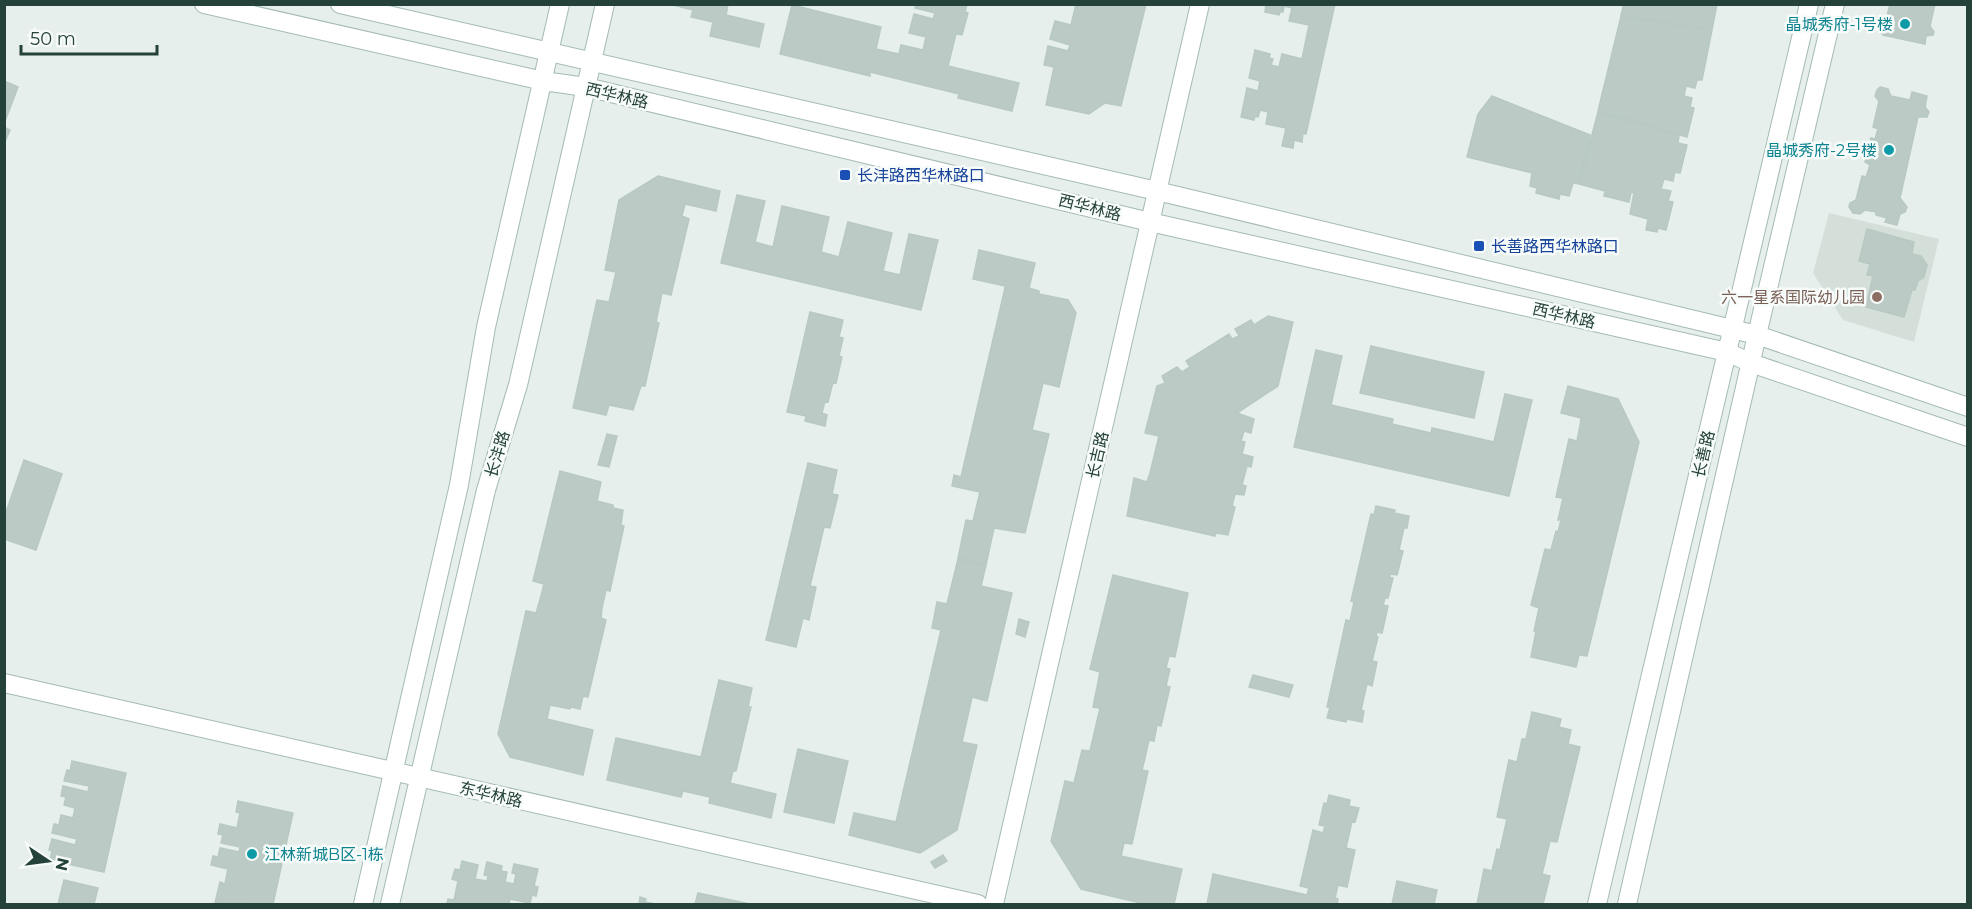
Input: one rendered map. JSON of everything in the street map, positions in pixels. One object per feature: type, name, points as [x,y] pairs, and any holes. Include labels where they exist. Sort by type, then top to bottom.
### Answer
[{"type":"street","name":"西华林路","points":[[204,4],[543,81],[586,87],[1150,222],[1727,352],[1751,363],[1968,437]]},
{"type":"street","name":"西华林路","points":[[340,4],[1157,191],[1757,335],[1968,407]]},
{"type":"street","name":"长沣路","points":[[363,904],[459,485],[486,327],[560,4]]},
{"type":"street","name":"长沣路","points":[[390,904],[486,490],[518,386],[605,4]]},
{"type":"street","name":"长吉路","points":[[994,904],[1200,4]]},
{"type":"street","name":"长善路","points":[[1597,904],[1809,4]]},
{"type":"street","name":"长善路","points":[[1627,904],[1835,4]]},
{"type":"street","name":"东华林路","points":[[4,683],[978,904]]},
{"type":"shaded area","name":"六一星系国际幼儿园","points":[[1829,213],[1939,239],[1914,342],[1843,320],[1813,273]]},
{"type":"building","points":[[669,4],[728,4],[726,15],[764,24],[759,47],[710,36],[713,22],[691,17],[693,10]]},
{"type":"building","points":[[916,4],[967,4],[965,12],[968,13],[962,35],[956,34],[948,66],[1019,83],[1012,111],[958,98],[959,94],[870,72],[870,76],[780,54],[792,5],[881,27],[876,49],[899,54],[901,45],[923,50],[926,37],[909,33],[914,14],[933,19],[935,13],[915,8]]},
{"type":"building","points":[[1076,4],[1146,4],[1121,106],[1105,103],[1089,114],[1046,105],[1054,67],[1044,65],[1048,46],[1068,51],[1070,45],[1050,39],[1055,21],[1071,25]]},
{"type":"building","points":[[1266,4],[1335,4],[1306,134],[1303,133],[1302,142],[1294,140],[1293,148],[1282,146],[1286,128],[1266,124],[1268,112],[1260,110],[1258,117],[1255,116],[1254,120],[1241,117],[1247,88],[1258,91],[1260,81],[1249,78],[1255,50],[1270,54],[1269,58],[1273,59],[1271,65],[1279,67],[1282,54],[1302,59],[1309,25],[1289,21],[1292,8],[1284,6],[1283,12],[1279,15],[1265,12]]},
{"type":"building","points":[[1624,4],[1717,4],[1712,30],[1621,15]]},
{"type":"building","name":"晶城秀府-1号楼","points":[[1890,4],[1935,4],[1930,26],[1934,32],[1933,35],[1926,36],[1925,44],[1883,35],[1879,29],[1880,23],[1886,20]]},
{"type":"building","points":[[1621,16],[1712,30],[1702,80],[1697,80],[1695,88],[1686,86],[1684,96],[1692,98],[1690,107],[1694,108],[1687,137],[1598,111]]},
{"type":"building","points":[[4,81],[18,87],[4,124]]},
{"type":"building","name":"晶城秀府-2号楼","points":[[1880,87],[1888,89],[1891,96],[1910,100],[1912,92],[1927,96],[1925,107],[1929,112],[1927,117],[1918,117],[1900,198],[1907,207],[1905,212],[1900,214],[1897,225],[1885,222],[1887,218],[1876,215],[1876,212],[1865,210],[1860,214],[1853,213],[1849,207],[1850,203],[1856,200],[1862,176],[1866,177],[1870,165],[1865,162],[1871,138],[1875,139],[1878,129],[1873,127],[1879,101],[1875,96]]},
{"type":"building","points":[[1492,96],[1590,135],[1579,184],[1573,183],[1569,196],[1560,194],[1559,199],[1536,193],[1537,188],[1530,186],[1532,173],[1467,157],[1478,114]]},
{"type":"building","points":[[1598,112],[1679,135],[1678,143],[1687,145],[1680,173],[1675,172],[1673,181],[1664,179],[1661,189],[1671,191],[1668,201],[1673,202],[1666,230],[1658,228],[1657,232],[1646,230],[1648,219],[1630,214],[1634,193],[1631,192],[1629,202],[1604,196],[1605,191],[1579,184]]},
{"type":"building","points":[[4,127],[10,130],[4,144]]},
{"type":"building","points":[[658,176],[720,191],[716,211],[685,204],[682,216],[689,219],[671,295],[662,293],[656,322],[659,323],[645,386],[641,386],[633,410],[609,405],[606,415],[573,408],[597,300],[609,302],[616,272],[605,270],[619,200]]},
{"type":"building","points":[[737,195],[765,201],[755,242],[773,247],[782,206],[829,217],[821,252],[839,257],[848,222],[892,233],[883,271],[900,275],[909,234],[938,240],[921,310],[721,263]]},
{"type":"building","points":[[1867,229],[1914,242],[1912,254],[1921,256],[1927,265],[1924,277],[1918,281],[1915,290],[1912,290],[1904,317],[1866,307],[1873,276],[1867,275],[1870,264],[1859,261]]},
{"type":"building","points":[[979,250],[1035,263],[1029,288],[1039,291],[1039,294],[1068,300],[1076,313],[1059,387],[1043,383],[1032,430],[1049,434],[1025,533],[994,528],[986,565],[958,558],[966,520],[973,521],[980,492],[952,486],[954,475],[961,477],[1005,288],[1005,286],[973,279]]},
{"type":"building","points":[[810,312],[843,320],[839,337],[843,338],[839,356],[842,357],[836,383],[833,382],[828,402],[825,401],[822,413],[827,415],[825,426],[805,421],[806,416],[787,412]]},
{"type":"building","points":[[1268,316],[1293,322],[1278,386],[1237,413],[1254,419],[1251,433],[1244,431],[1241,441],[1245,442],[1242,454],[1253,457],[1251,467],[1247,466],[1242,485],[1246,486],[1244,495],[1235,494],[1232,506],[1235,507],[1228,535],[1216,533],[1215,536],[1127,516],[1134,478],[1147,482],[1150,473],[1159,436],[1145,433],[1157,386],[1165,383],[1162,376],[1177,367],[1182,372],[1190,367],[1186,361],[1229,334],[1232,339],[1239,336],[1235,329],[1251,320],[1254,325]]},
{"type":"building","points":[[1371,346],[1484,372],[1474,418],[1360,393]]},
{"type":"building","points":[[1316,350],[1342,356],[1331,405],[1393,419],[1392,424],[1431,433],[1432,428],[1494,442],[1505,394],[1532,400],[1509,496],[1294,447]]},
{"type":"building","points":[[1568,386],[1618,399],[1639,442],[1587,656],[1579,655],[1576,667],[1531,657],[1539,608],[1531,605],[1545,549],[1551,550],[1561,520],[1558,520],[1563,498],[1556,497],[1569,439],[1577,441],[1580,426],[1581,418],[1561,413]]},
{"type":"building","points":[[607,434],[617,436],[609,467],[598,465]]},
{"type":"building","points":[[24,460],[62,474],[36,550],[4,539],[4,518]]},
{"type":"building","points":[[808,463],[837,470],[832,494],[838,495],[830,528],[824,527],[810,586],[816,587],[809,620],[803,618],[796,647],[766,640]]},
{"type":"building","points":[[560,471],[601,482],[597,501],[623,510],[621,525],[624,526],[610,591],[606,590],[602,608],[601,618],[606,620],[588,697],[583,696],[580,709],[550,705],[547,719],[593,730],[583,775],[510,757],[498,734],[526,611],[536,613],[544,584],[533,581]]},
{"type":"building","points":[[1376,506],[1409,516],[1399,550],[1403,551],[1397,575],[1390,574],[1390,578],[1393,578],[1388,598],[1385,598],[1383,605],[1388,606],[1382,633],[1377,632],[1376,637],[1378,637],[1372,661],[1377,662],[1372,686],[1367,684],[1361,710],[1364,711],[1362,722],[1347,719],[1346,722],[1327,718],[1330,707],[1327,707],[1346,620],[1350,621],[1354,602],[1351,601],[1371,514],[1374,515]]},
{"type":"building","points":[[958,559],[986,565],[981,586],[1012,593],[987,701],[972,697],[962,742],[977,745],[957,830],[920,853],[849,835],[854,813],[896,822],[941,630],[932,628],[937,602],[947,604]]},
{"type":"building","points":[[1113,575],[1188,593],[1175,657],[1169,656],[1166,668],[1170,669],[1166,686],[1170,687],[1161,726],[1157,725],[1154,741],[1149,740],[1142,770],[1148,771],[1132,844],[1124,843],[1121,856],[1182,869],[1174,904],[1145,904],[1081,889],[1051,841],[1065,781],[1074,783],[1082,750],[1090,751],[1100,708],[1093,707],[1100,672],[1090,669]]},
{"type":"building","points":[[1019,619],[1029,622],[1025,637],[1016,634]]},
{"type":"building","points":[[1253,675],[1293,685],[1289,697],[1249,687]]},
{"type":"building","points":[[719,680],[752,688],[748,707],[751,707],[736,771],[733,771],[730,783],[776,794],[771,818],[709,803],[710,797],[683,791],[681,797],[607,780],[616,738],[701,757]]},
{"type":"building","points":[[1532,712],[1561,719],[1559,727],[1571,730],[1568,744],[1580,747],[1557,842],[1550,841],[1542,874],[1550,876],[1543,904],[1477,904],[1484,869],[1492,871],[1497,849],[1500,850],[1507,819],[1497,817],[1509,760],[1517,762],[1522,739],[1526,739]]},
{"type":"building","points":[[798,749],[848,761],[834,823],[784,812]]},
{"type":"building","points":[[72,761],[126,773],[104,872],[50,860],[52,851],[49,850],[52,839],[75,845],[77,839],[52,833],[54,824],[59,825],[61,815],[73,818],[75,808],[64,805],[66,797],[61,796],[63,786],[88,792],[89,786],[64,781],[67,770],[70,771]]},
{"type":"building","points":[[1329,795],[1350,800],[1349,806],[1359,808],[1355,822],[1352,821],[1346,848],[1355,850],[1347,887],[1338,885],[1335,898],[1338,899],[1337,904],[1207,904],[1213,874],[1307,895],[1309,888],[1300,886],[1313,830],[1323,833],[1325,826],[1319,825],[1324,803],[1327,804]]},
{"type":"building","name":"江林新城B区-1栋","points":[[238,801],[293,813],[273,904],[215,903],[220,882],[225,884],[228,869],[211,865],[213,856],[218,857],[220,848],[239,852],[240,847],[221,843],[223,835],[218,834],[220,824],[237,828],[240,813],[236,812]]},
{"type":"building","points":[[943,855],[947,861],[935,868],[931,862]]},
{"type":"building","points":[[462,861],[478,865],[475,879],[487,881],[488,876],[484,875],[487,862],[502,866],[501,871],[507,872],[505,882],[514,884],[516,874],[512,873],[514,864],[538,869],[534,886],[538,887],[536,896],[532,895],[530,903],[510,899],[509,904],[447,904],[448,899],[454,900],[458,881],[452,879],[455,869],[460,870]]},
{"type":"building","points":[[64,880],[98,888],[94,904],[58,904]]},
{"type":"building","points":[[1397,881],[1437,890],[1434,904],[1392,904]]},
{"type":"building","points":[[698,893],[750,904],[695,904]]},
{"type":"building","points":[[640,897],[646,899],[645,902],[655,904],[639,904]]},
{"type":"place","name":"晶城秀府-1号楼","points":[[1905,24]]},
{"type":"place","name":"晶城秀府-2号楼","points":[[1889,150]]},
{"type":"place","name":"长沣路西华林路口","points":[[845,175]]},
{"type":"place","name":"长善路西华林路口","points":[[1479,246]]},
{"type":"place","name":"六一星系国际幼儿园","points":[[1877,297]]},
{"type":"place","name":"江林新城B区-1栋","points":[[252,854]]}]
